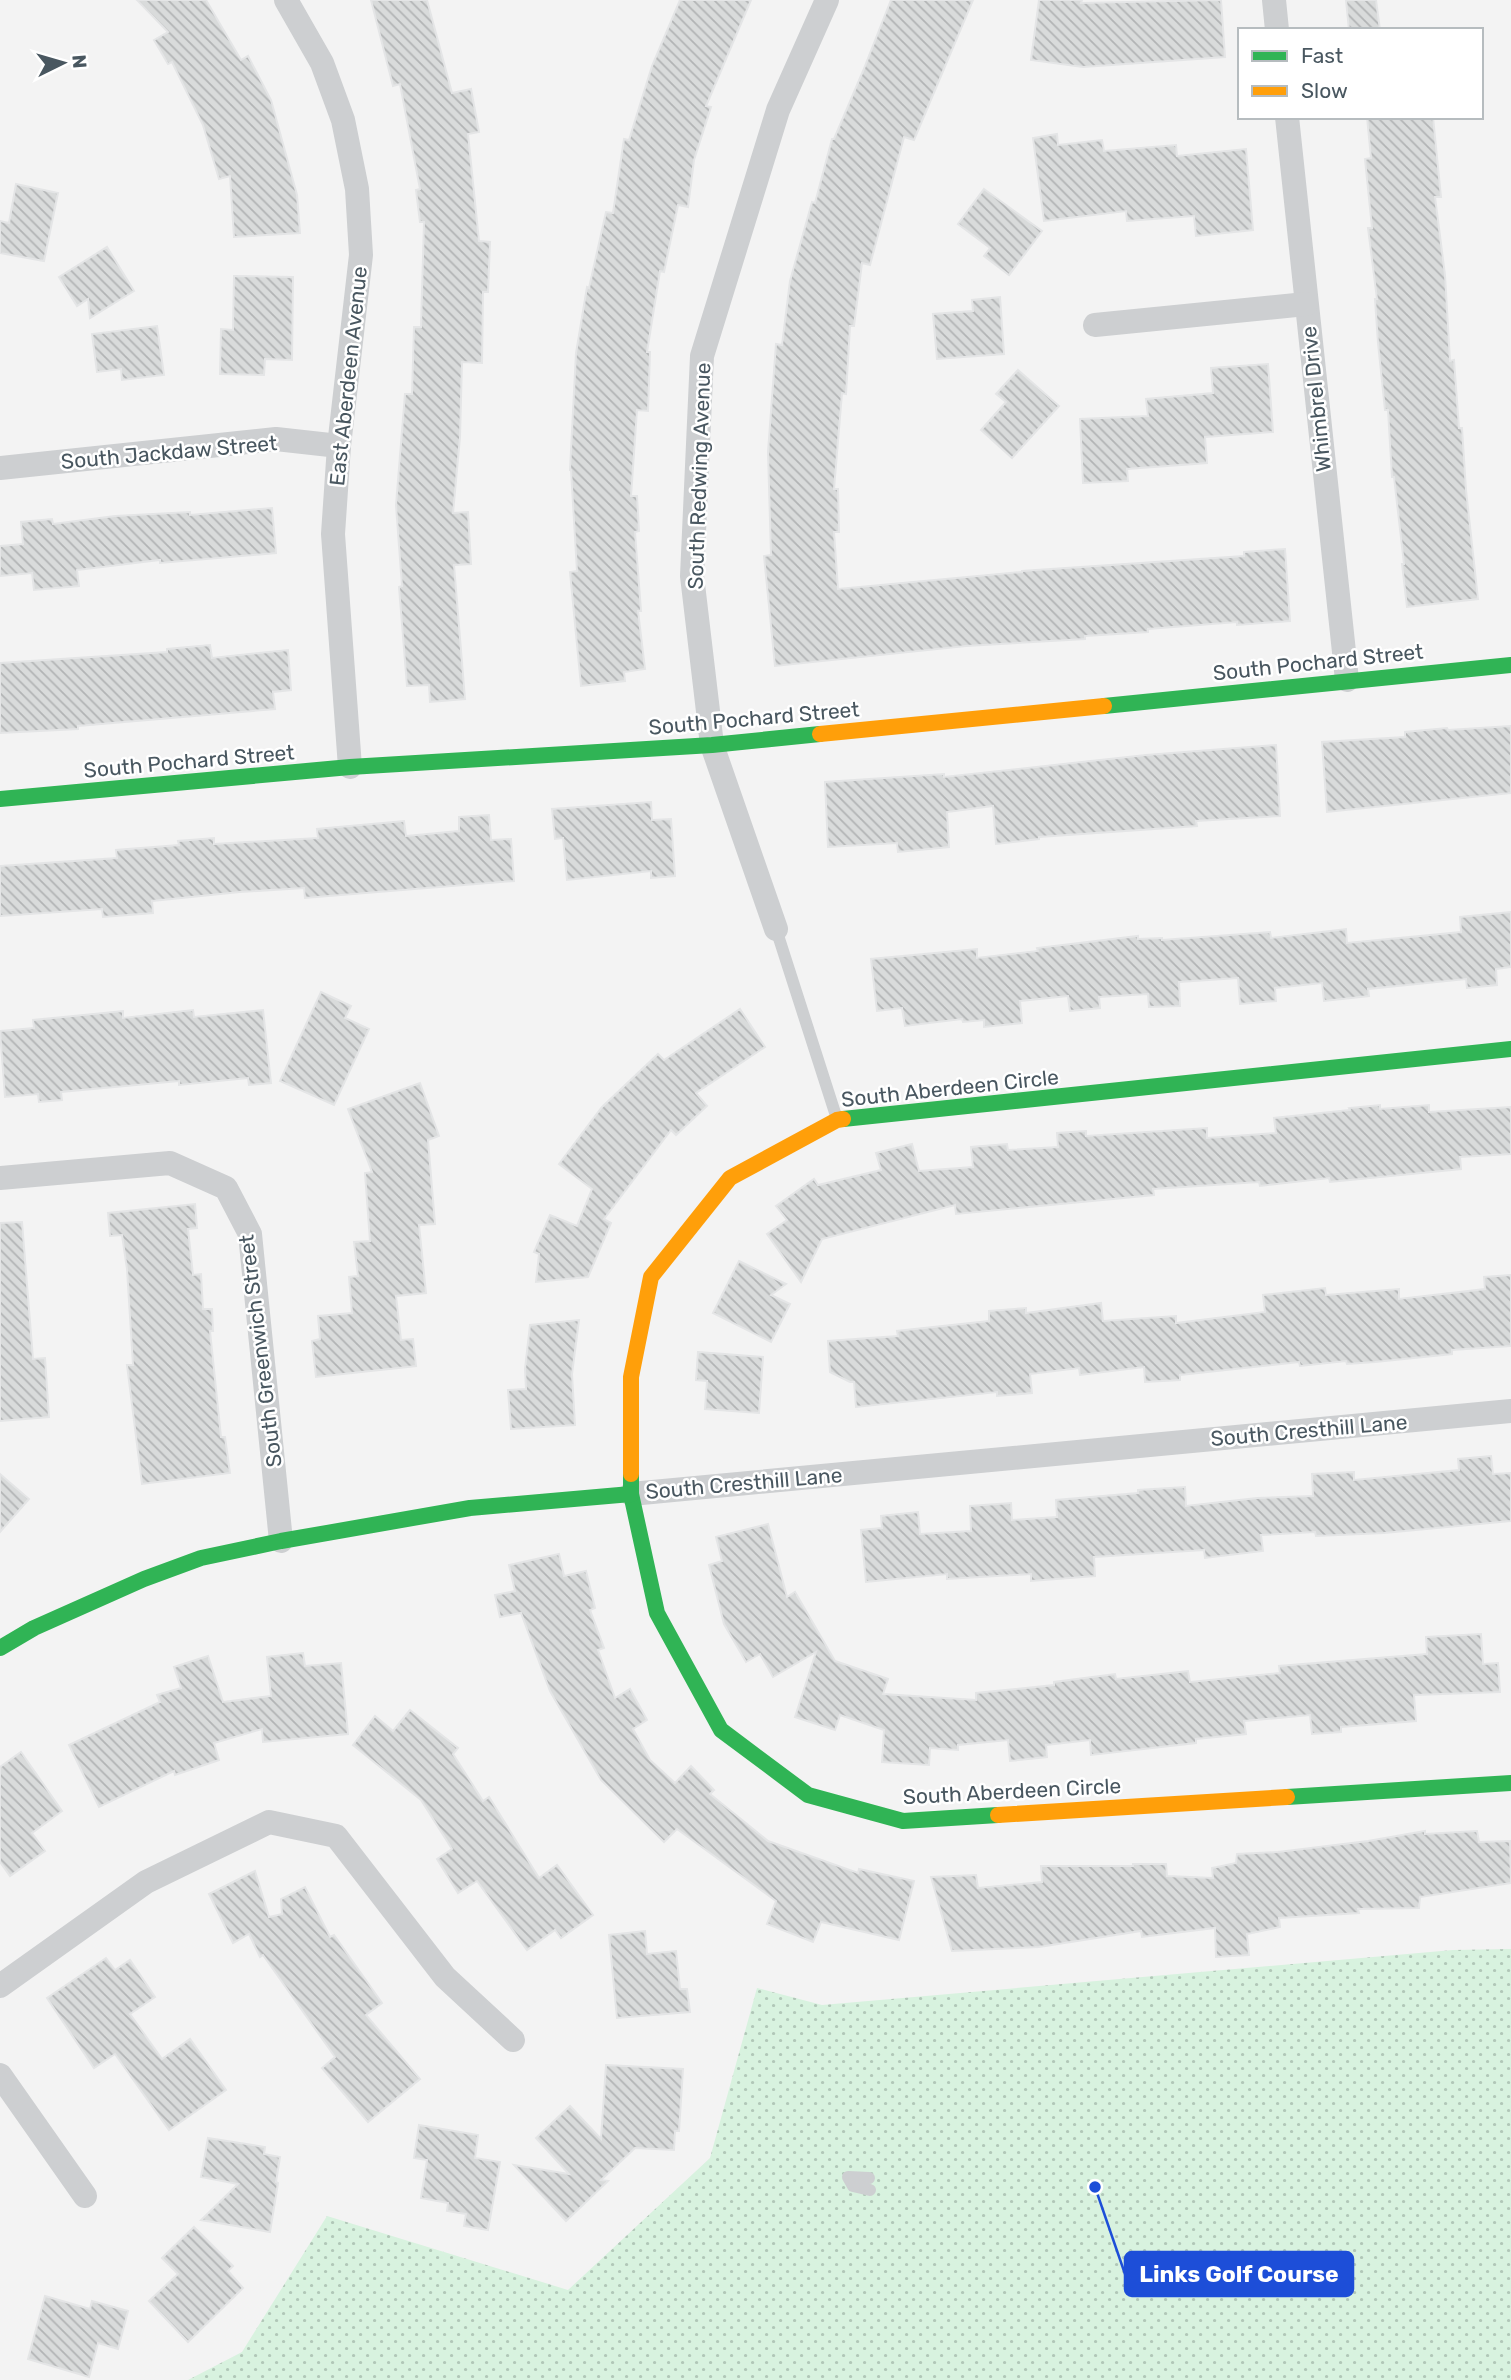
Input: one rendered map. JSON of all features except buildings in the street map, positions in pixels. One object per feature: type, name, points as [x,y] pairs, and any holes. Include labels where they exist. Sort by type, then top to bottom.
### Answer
[{"type":"street","name":"East Aberdeen Avenue","points":[[286,0],[322,63],[343,120],[358,190],[361,255],[339,446],[333,534],[350,767]]},
{"type":"street","name":"South Redwing Avenue","points":[[776,929],[712,745],[692,576],[702,356],[778,110],[827,0]]},
{"type":"street","points":[[1274,0],[1277,28]]},
{"type":"street","name":"Whimbrel Drive","points":[[1287,119],[1347,680]]},
{"type":"street","points":[[1095,325],[1306,304]]},
{"type":"street","name":"South Jackdaw Street","points":[[0,468],[276,439],[339,446]]},
{"type":"street","name":"South Pochard Street","points":[[0,799],[350,767],[712,745],[1511,664]]},
{"type":"street","name":"South Aberdeen Circle","points":[[1511,1049],[837,1120],[730,1178],[652,1277],[631,1377],[632,1494],[657,1613],[720,1730],[808,1795],[903,1821],[1511,1783]]},
{"type":"street","name":"South Greenwich Street","points":[[0,1178],[170,1163],[226,1188],[250,1234],[281,1541]]},
{"type":"street","name":"South Cresthill Lane","points":[[0,1648],[34,1628],[144,1579],[201,1558],[470,1508],[1511,1411]]},
{"type":"street","points":[[0,1986],[146,1882],[269,1822],[336,1836],[445,1977],[513,2040]]},
{"type":"street","points":[[0,2075],[85,2196]]},
{"type":"lane","name":"South Redwing Avenue","points":[[776,929],[837,1120]]},
{"type":"green space","points":[[1511,1949],[1511,2380],[188,2380],[242,2352],[327,2216],[568,2290],[710,2158],[757,1988],[822,2005],[1453,1950]]},
{"type":"traffic: fast","points":[[1104,706],[1511,665]]},
{"type":"traffic: fast","points":[[0,799],[350,767],[712,745],[820,734]]},
{"type":"traffic: fast","points":[[843,1119],[1511,1049]]},
{"type":"traffic: fast","points":[[631,1474],[631,1494],[657,1613],[721,1730],[808,1795],[903,1821],[998,1815]]},
{"type":"traffic: fast","points":[[0,1648],[34,1628],[144,1579],[201,1558],[470,1508],[631,1494]]},
{"type":"traffic: fast","points":[[1287,1797],[1511,1783]]},
{"type":"traffic: slow","points":[[820,734],[1104,706]]},
{"type":"traffic: slow","points":[[631,1474],[631,1377],[651,1277],[730,1178],[843,1119]]},
{"type":"traffic: slow","points":[[998,1815],[1287,1797]]},
{"type":"place","name":"Links Golf Course","points":[[1095,2187]]}]
